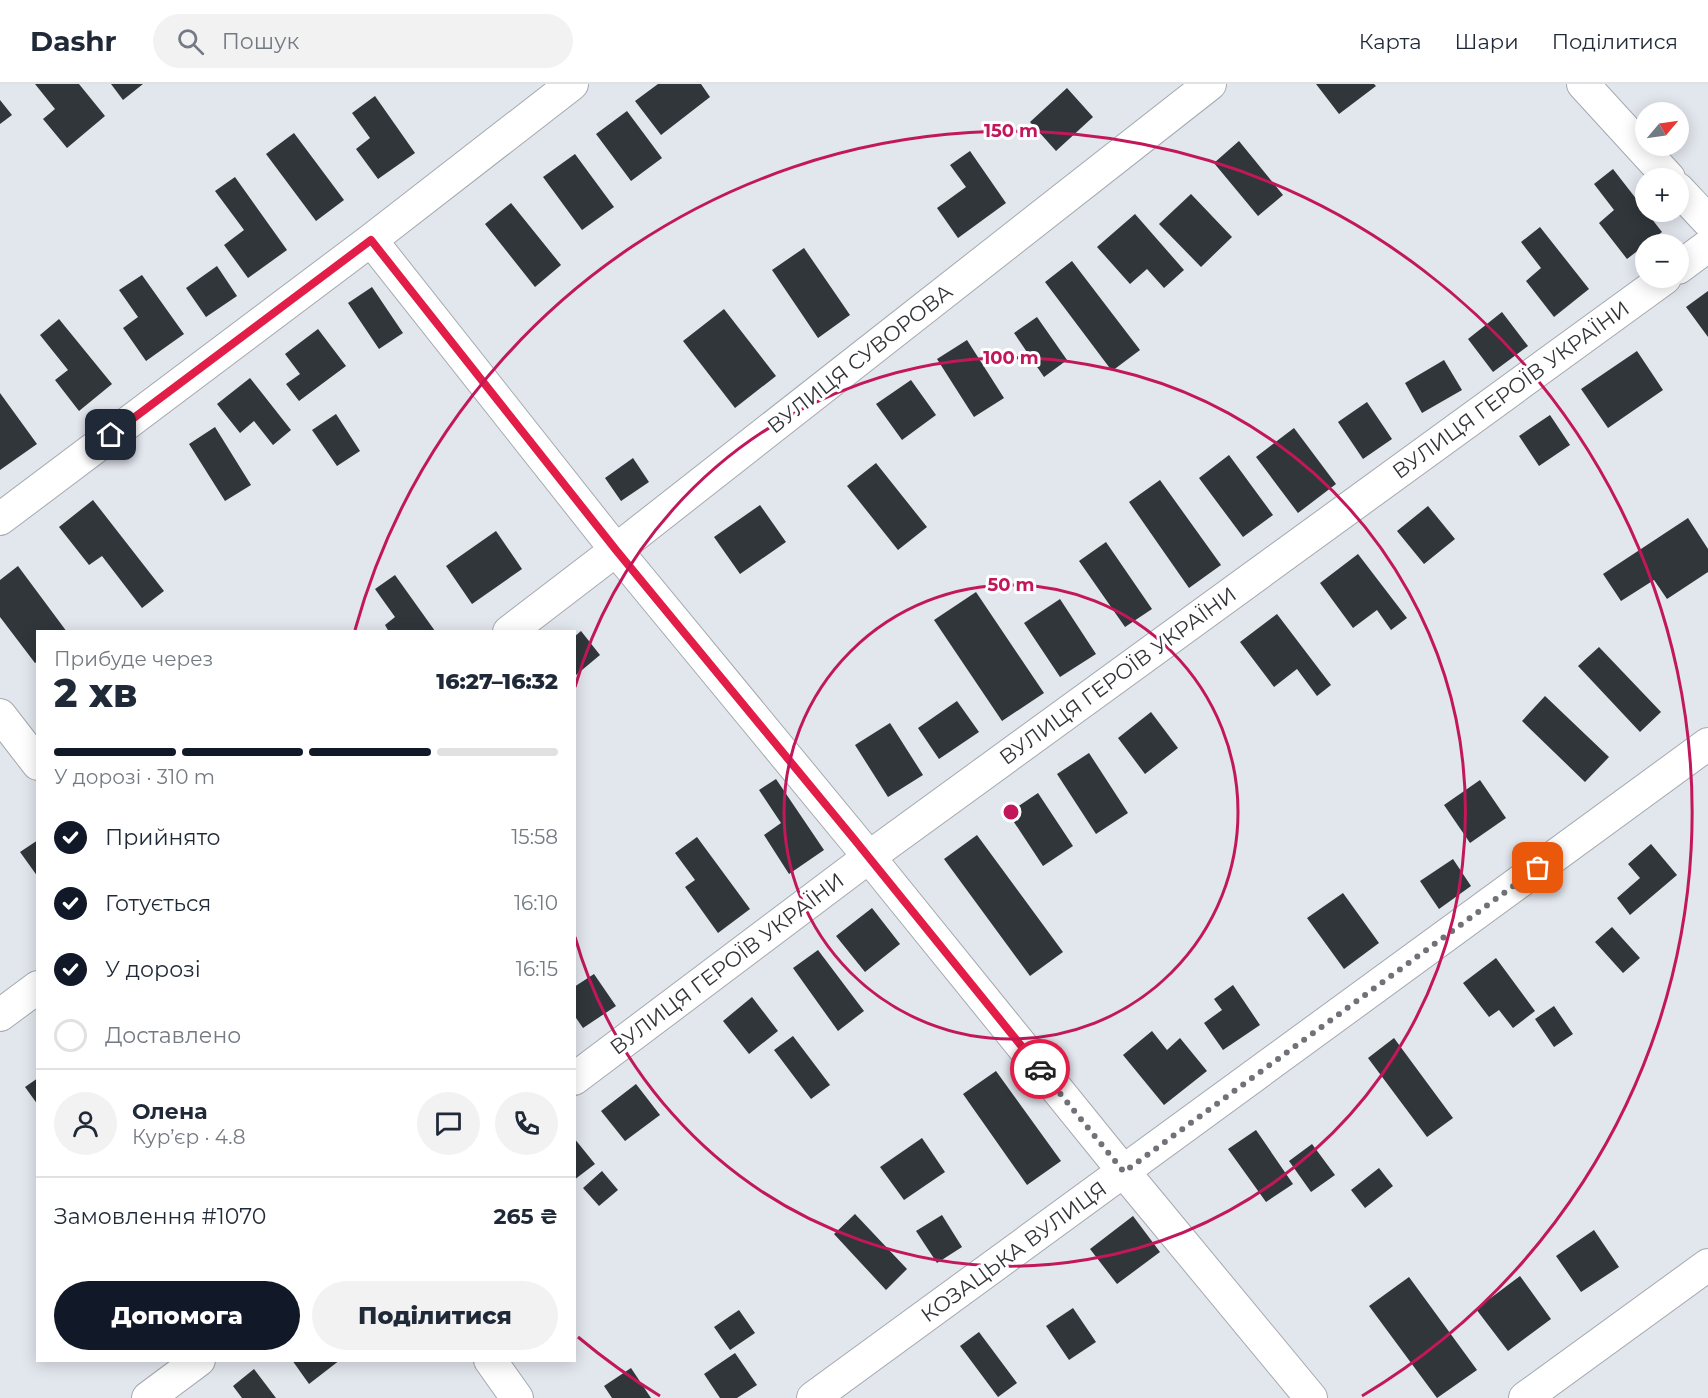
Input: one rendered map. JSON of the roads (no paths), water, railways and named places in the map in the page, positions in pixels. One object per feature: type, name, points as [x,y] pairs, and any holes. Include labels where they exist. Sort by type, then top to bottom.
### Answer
[{"type":"street","points":[[0,519],[371,240],[572,84]]},
{"type":"street","name":"ВУЛИЦЯ СУВОРОВА","points":[[512,630],[1210,84]]},
{"type":"street","points":[[1583,84],[1660,168]]},
{"type":"street","points":[[1689,201],[1708,221]]},
{"type":"street","points":[[371,240],[616,550],[1311,1398]]},
{"type":"street","points":[[1689,260],[1708,246]]},
{"type":"street","name":"ВУЛИЦЯ ГЕРОЇВ УКРАЇНИ","points":[[576,1077],[869,857],[1651,288]]},
{"type":"street","points":[[0,715],[36,761]]},
{"type":"street","name":"КОЗАЦЬКА ВУЛИЦЯ","points":[[813,1398],[1708,744]]},
{"type":"street","points":[[0,1016],[36,989]]},
{"type":"street","points":[[1525,1398],[1708,1265]]},
{"type":"street","points":[[148,1398],[196,1362]]},
{"type":"street","points":[[491,1362],[517,1398]]}]
